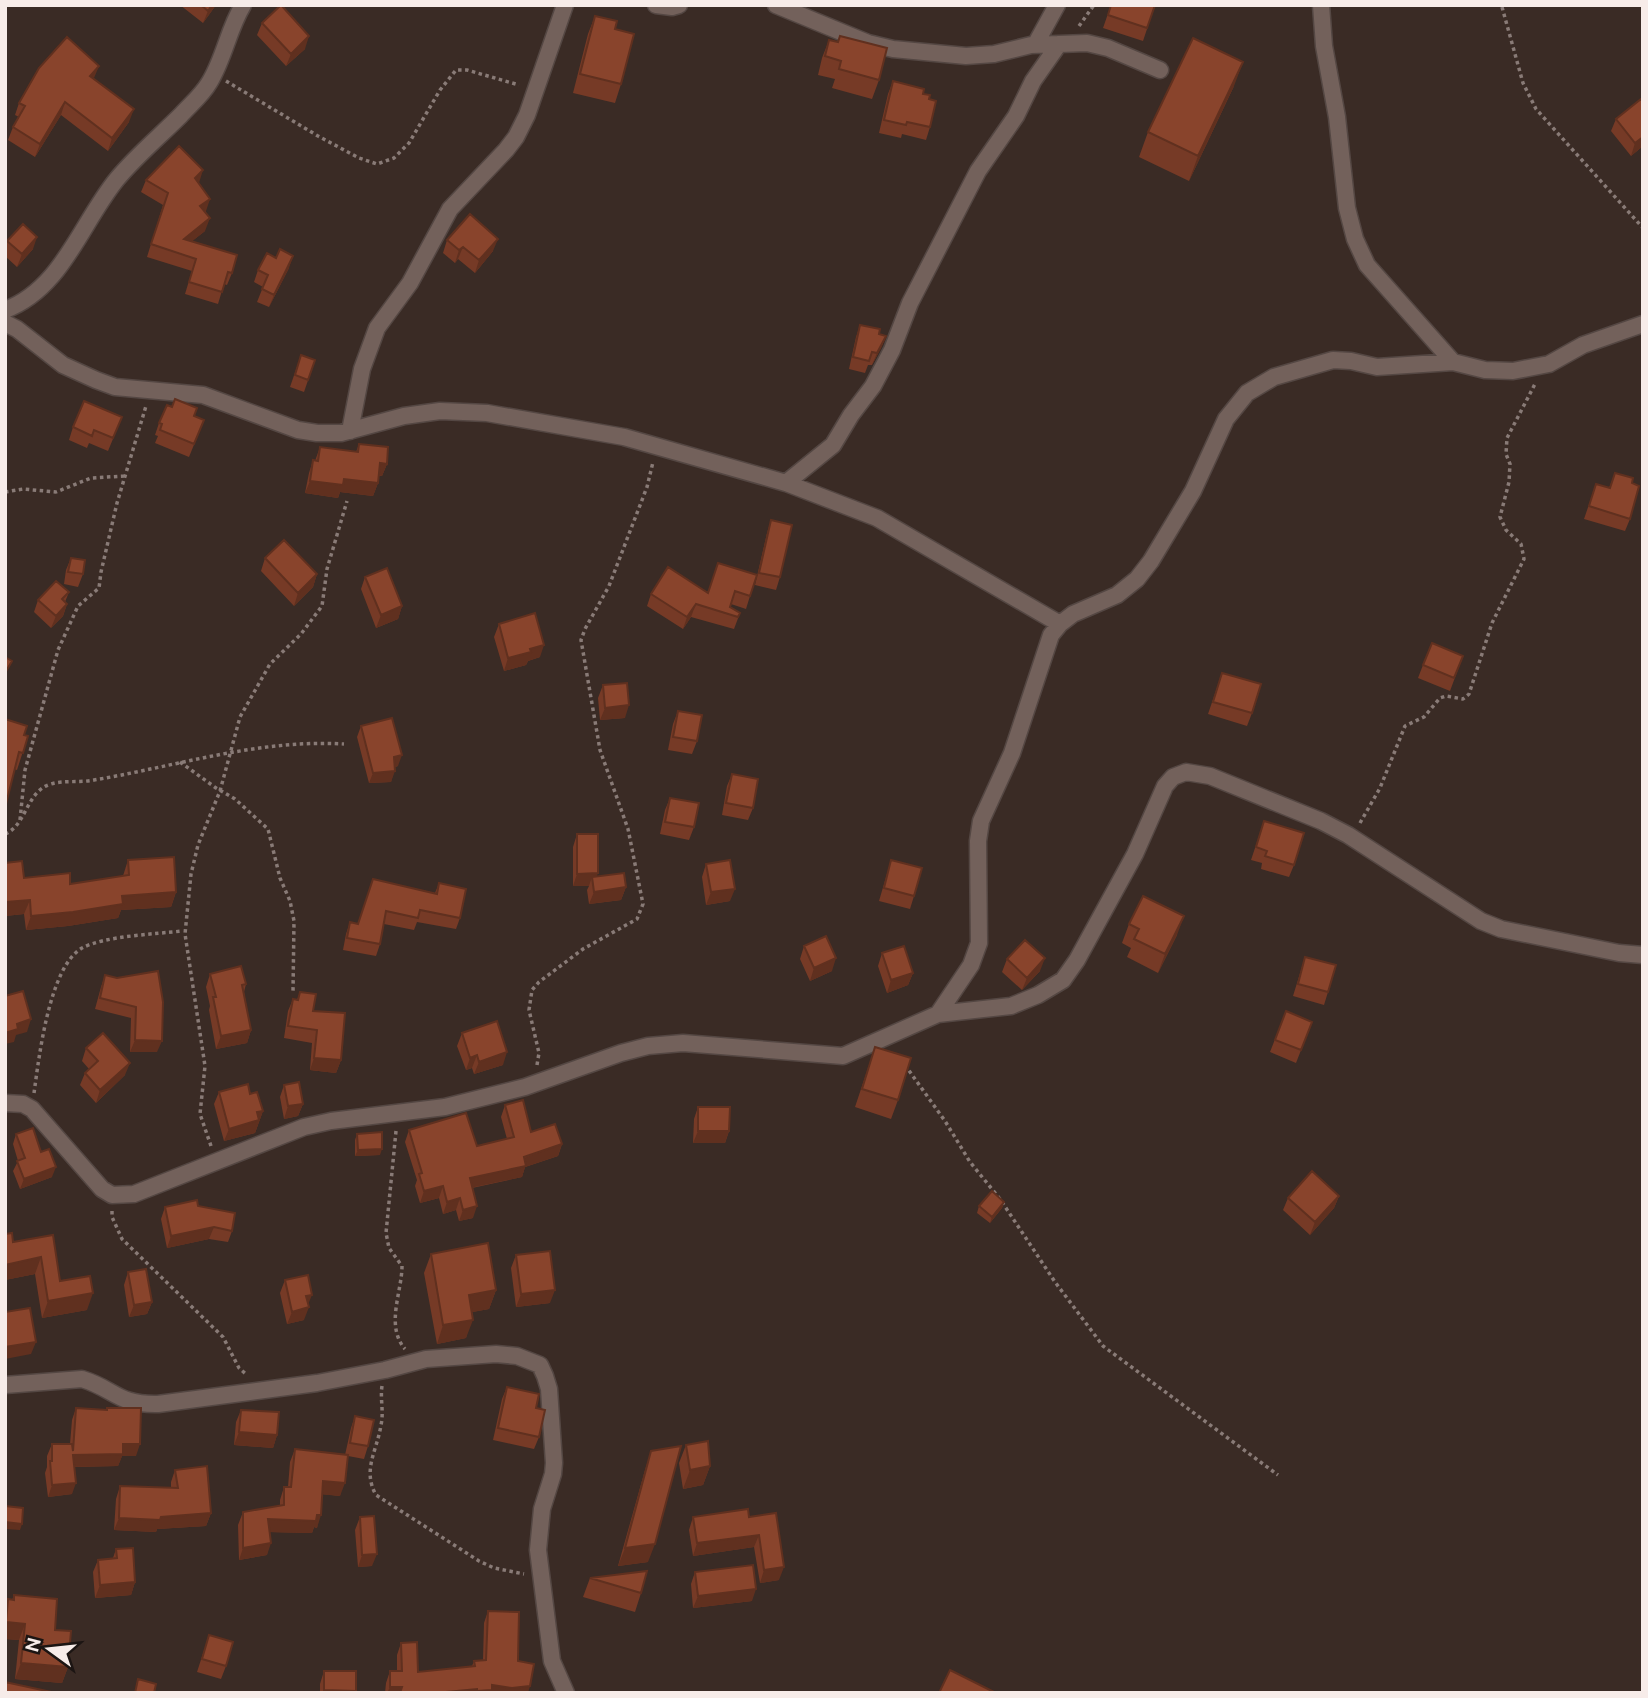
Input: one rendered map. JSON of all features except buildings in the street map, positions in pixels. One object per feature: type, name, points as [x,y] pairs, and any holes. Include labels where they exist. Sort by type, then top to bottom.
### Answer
[{"type":"street","points":[[5,310],[23,302],[45,284],[68,255],[119,176],[201,94],[214,74],[229,32],[243,5]]},
{"type":"street","points":[[350,430],[362,369],[377,328],[410,283],[450,209],[516,137],[527,115],[565,5]]},
{"type":"street","points":[[656,5],[679,5]]},
{"type":"street","points":[[776,5],[868,43],[894,50],[966,56],[994,54],[1035,45],[1087,43],[1108,48],[1160,71]]},
{"type":"street","points":[[1035,45],[1057,5]]},
{"type":"street","points":[[1321,5],[1324,46],[1337,117],[1347,208],[1355,239],[1367,265],[1453,362]]},
{"type":"street","points":[[786,484],[833,445],[873,386],[892,350],[910,303],[978,171],[1016,116],[1033,81],[1059,44]]},
{"type":"street","points":[[5,323],[79,374],[115,387],[203,395],[298,430],[330,434],[422,412],[440,411],[488,413],[624,437],[786,484],[877,517],[1060,624]]},
{"type":"street","points":[[938,1014],[971,965],[979,943],[978,841],[981,821],[1016,741],[1042,655],[1051,635],[1073,614],[1117,595],[1137,579],[1193,491],[1226,419],[1247,393],[1274,377],[1333,360],[1351,360],[1377,368],[1453,362],[1485,370],[1513,371],[1549,364],[1583,345],[1643,324]]},
{"type":"street","points":[[5,1103],[23,1104],[32,1109],[102,1189],[112,1195],[134,1194],[304,1127],[331,1121],[445,1107],[525,1087],[648,1046],[683,1043],[843,1056],[938,1014],[1011,1006],[1038,995],[1063,980],[1077,960],[1135,854],[1165,786],[1173,777],[1186,772],[1210,776],[1321,821],[1348,835],[1481,921],[1511,931],[1619,953],[1643,955]]},
{"type":"street","points":[[5,1385],[82,1379],[121,1399],[142,1404],[307,1385],[385,1370],[415,1361],[496,1354],[517,1356],[540,1365],[549,1389],[554,1451],[553,1474],[542,1509],[539,1534],[541,1579],[552,1661],[566,1693]]},
{"type":"path","points":[[1502,7],[1523,83],[1536,109],[1643,228]]},
{"type":"path","points":[[214,74],[318,136],[359,158],[377,164],[394,158],[409,143],[440,90],[456,70],[467,70],[534,89]]},
{"type":"path","points":[[1348,835],[1370,809],[1405,726],[1424,717],[1440,698],[1446,696],[1463,699],[1469,694],[1492,623],[1524,559],[1521,544],[1506,530],[1500,517],[1509,482],[1507,438],[1528,393],[1549,364]]},
{"type":"path","points":[[20,820],[25,770],[58,650],[78,606],[99,588],[125,476],[151,390]]},
{"type":"path","points":[[525,1087],[539,1059],[530,1015],[532,990],[583,948],[637,919],[643,904],[628,830],[600,750],[581,639],[609,586],[631,529],[652,471],[655,446]]},
{"type":"path","points":[[5,492],[23,489],[56,492],[91,478],[125,476]]},
{"type":"path","points":[[217,1161],[200,1114],[205,1066],[185,934],[194,862],[220,791],[240,717],[270,664],[301,635],[323,606],[327,569],[347,501]]},
{"type":"path","points":[[5,834],[20,820],[35,794],[52,783],[92,781],[272,745],[344,744]]},
{"type":"path","points":[[180,762],[220,791],[236,799],[268,829],[294,921],[293,992]]},
{"type":"path","points":[[32,1109],[45,1026],[56,983],[71,959],[81,949],[101,942],[182,931]]},
{"type":"path","points":[[884,1038],[1103,1346],[1155,1387],[1278,1475]]},
{"type":"path","points":[[398,1113],[386,1233],[389,1248],[402,1266],[396,1336],[415,1361]]},
{"type":"path","points":[[112,1195],[112,1217],[122,1239],[223,1337],[239,1368],[264,1390]]},
{"type":"path","points":[[385,1370],[381,1390],[382,1423],[369,1471],[370,1485],[376,1495],[479,1562],[541,1579]]}]
